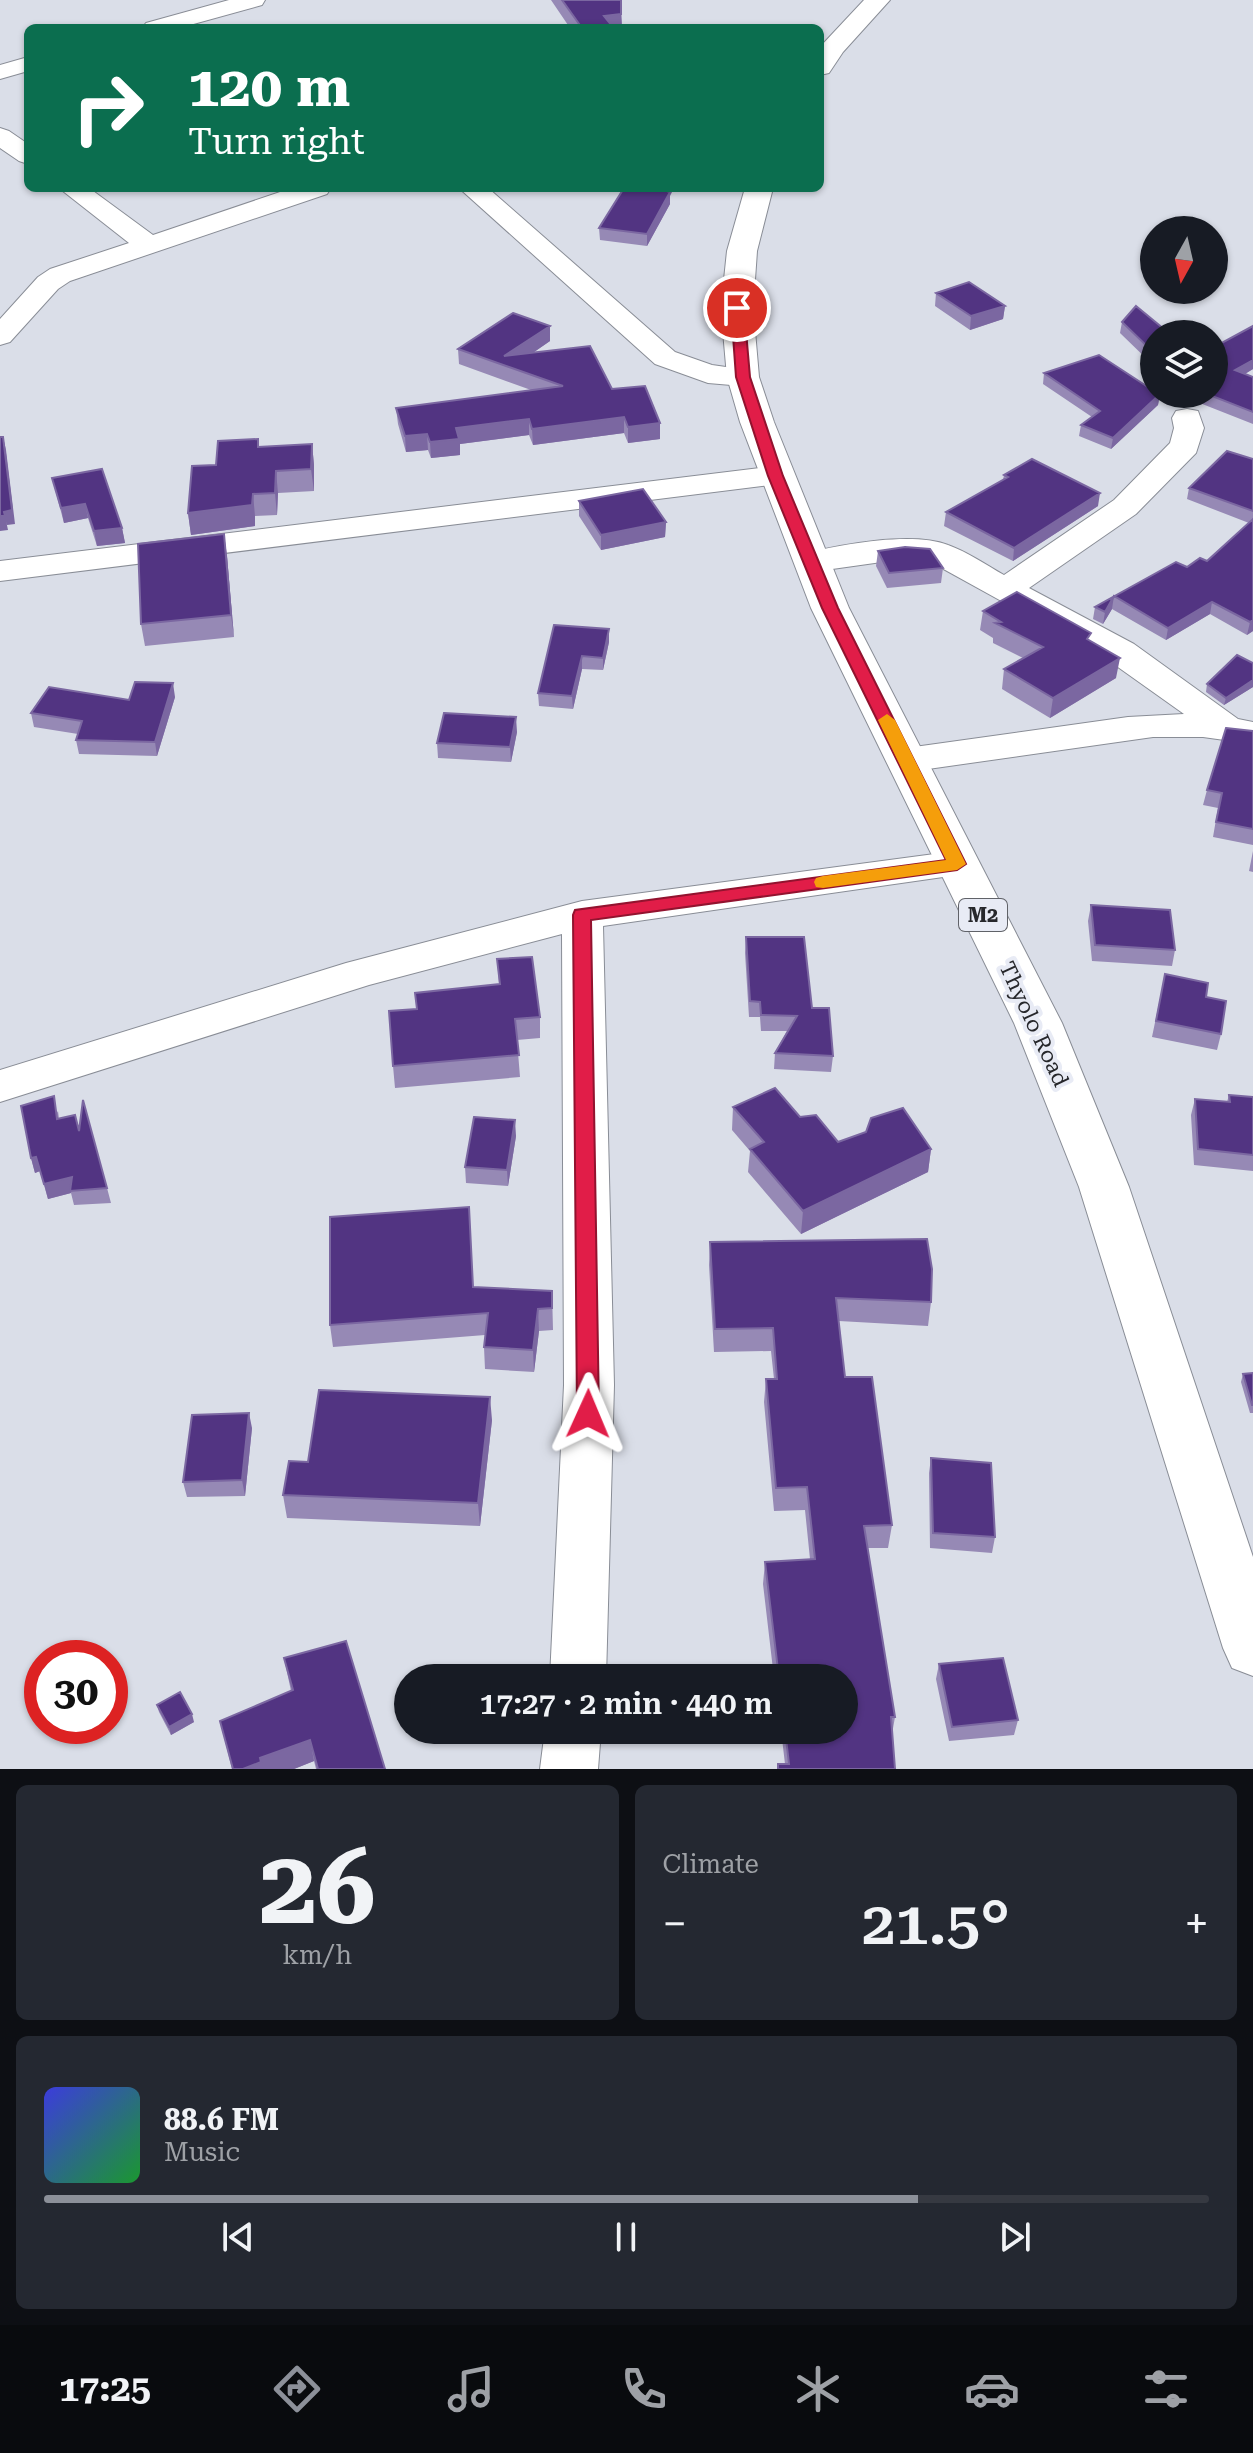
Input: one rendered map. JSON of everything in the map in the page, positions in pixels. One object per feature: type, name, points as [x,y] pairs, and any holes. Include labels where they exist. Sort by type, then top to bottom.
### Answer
[{"type":"highway","points":[[824,61],[833,47],[878,0]]},
{"type":"highway","name":"Thyolo Road","points":[[758,192],[742,251],[737,308],[743,377],[776,476],[830,608],[1038,1023],[1104,1187],[1241,1574],[1253,1648]]},
{"type":"street","points":[[168,24],[254,0]]},
{"type":"street","points":[[0,72],[24,65]]},
{"type":"street","points":[[0,136],[24,153]]},
{"type":"street","points":[[77,192],[148,244]]},
{"type":"street","points":[[0,336],[48,283],[60,275],[306,192]]},
{"type":"street","points":[[477,192],[665,358],[708,374],[743,377]]},
{"type":"street","points":[[1007,588],[1125,507],[1185,446],[1189,428],[1187,418]]},
{"type":"street","points":[[0,571],[776,476]]},
{"type":"street","points":[[811,562],[922,548],[957,561],[1121,652],[1239,729]]},
{"type":"street","points":[[907,760],[1116,729],[1186,725],[1239,729]]},
{"type":"street","points":[[0,1086],[361,973],[582,915],[957,864]]},
{"type":"street","points":[[579,1664],[589,1385],[582,915]]},
{"type":"street","points":[[569,1769],[572,1744]]},
{"type":"building","points":[[562,0],[621,0],[621,14],[604,16],[610,24],[579,24]]},
{"type":"building","points":[[622,192],[670,192],[647,234],[599,228]]},
{"type":"building","points":[[969,282],[1005,306],[971,316],[936,293]]},
{"type":"building","points":[[1136,306],[1153,320],[1140,320],[1140,339],[1122,322]]},
{"type":"building","points":[[513,313],[550,326],[504,356],[590,346],[612,389],[645,386],[660,423],[628,427],[624,417],[532,429],[529,419],[456,428],[459,439],[430,442],[427,434],[405,436],[396,408],[563,386],[458,349]]},
{"type":"building","points":[[1253,326],[1253,360],[1235,370],[1253,377],[1253,412],[1228,402],[1228,339]]},
{"type":"building","points":[[1099,355],[1140,382],[1140,408],[1145,408],[1113,438],[1081,425],[1100,411],[1044,373]]},
{"type":"building","points":[[0,437],[3,437],[12,510],[4,512],[5,516],[0,516]]},
{"type":"building","points":[[258,439],[258,447],[312,444],[311,469],[276,471],[275,493],[253,494],[252,505],[188,513],[192,466],[216,465],[218,441]]},
{"type":"building","points":[[1227,451],[1253,459],[1253,511],[1189,488]]},
{"type":"building","points":[[1032,459],[1100,493],[1014,548],[946,512],[1008,477],[1004,475]]},
{"type":"building","points":[[102,469],[122,528],[94,531],[85,504],[61,508],[52,478]]},
{"type":"building","points":[[643,489],[666,522],[601,535],[579,501]]},
{"type":"building","points":[[1253,519],[1253,620],[1250,622],[1212,602],[1168,628],[1114,596],[1176,562],[1187,567],[1200,558],[1207,561]]},
{"type":"building","points":[[224,534],[231,615],[141,624],[138,544]]},
{"type":"building","points":[[905,547],[930,549],[943,568],[889,573],[878,551]]},
{"type":"building","points":[[1017,592],[1091,633],[1087,639],[1120,658],[1053,698],[1004,669],[1043,647],[995,623],[1001,622],[983,611]]},
{"type":"building","points":[[1114,597],[1105,612],[1095,607]]},
{"type":"building","points":[[554,625],[609,629],[603,658],[582,656],[572,696],[538,693]]},
{"type":"building","points":[[1237,655],[1253,663],[1253,680],[1226,698],[1207,684]]},
{"type":"building","points":[[135,682],[173,683],[155,742],[76,740],[82,721],[31,713],[49,687],[129,700]]},
{"type":"building","points":[[444,713],[516,717],[510,747],[437,743]]},
{"type":"building","points":[[1226,728],[1253,731],[1253,829],[1216,822],[1222,793],[1207,790]]},
{"type":"building","points":[[1091,905],[1170,910],[1175,950],[1095,945]]},
{"type":"building","points":[[746,937],[804,937],[812,1008],[829,1008],[833,1056],[775,1053],[797,1016],[761,1015],[760,1002],[750,1001]]},
{"type":"building","points":[[532,957],[540,1017],[515,1019],[519,1055],[393,1066],[389,1011],[417,1009],[415,993],[500,984],[497,959]]},
{"type":"building","points":[[1165,974],[1208,983],[1206,997],[1226,1001],[1221,1034],[1156,1021]]},
{"type":"building","points":[[775,1088],[800,1117],[816,1115],[838,1142],[866,1132],[871,1118],[903,1108],[931,1149],[803,1211],[750,1149],[764,1142],[733,1107]]},
{"type":"building","points":[[1229,1095],[1253,1097],[1253,1155],[1198,1149],[1195,1099],[1230,1102]]},
{"type":"building","points":[[54,1096],[57,1119],[75,1115],[79,1131],[83,1100],[107,1188],[70,1191],[72,1177],[44,1184],[36,1157],[31,1158],[21,1106]]},
{"type":"building","points":[[474,1117],[515,1120],[507,1170],[465,1167]]},
{"type":"building","points":[[469,1207],[473,1287],[552,1291],[552,1308],[538,1309],[533,1350],[484,1347],[488,1313],[330,1325],[330,1217]]},
{"type":"building","points":[[927,1239],[932,1269],[931,1302],[836,1298],[845,1377],[872,1377],[892,1525],[864,1526],[895,1717],[891,1717],[895,1769],[778,1769],[778,1764],[789,1764],[787,1744],[858,1744],[858,1664],[777,1664],[765,1562],[815,1559],[807,1487],[776,1488],[766,1379],[777,1379],[773,1328],[715,1329],[710,1242]]},
{"type":"building","points":[[1253,1373],[1253,1405],[1252,1405],[1243,1374]]},
{"type":"building","points":[[319,1390],[490,1397],[478,1503],[283,1495],[289,1461],[308,1462]]},
{"type":"building","points":[[249,1413],[242,1480],[183,1482],[192,1415]]},
{"type":"building","points":[[931,1458],[991,1463],[995,1537],[933,1533]]},
{"type":"building","points":[[346,1641],[385,1769],[318,1769],[310,1740],[260,1758],[261,1762],[243,1769],[233,1769],[220,1721],[293,1690],[284,1658]]},
{"type":"building","points":[[1003,1658],[1018,1720],[952,1727],[939,1664]]},
{"type":"building","points":[[180,1692],[192,1714],[169,1727],[157,1705]]},
{"type":"slow traffic","points":[[823,882],[957,864],[887,720]]},
{"type":"route","points":[[588,1414],[582,915],[957,864],[830,608],[776,476],[743,377],[737,308]]}]
